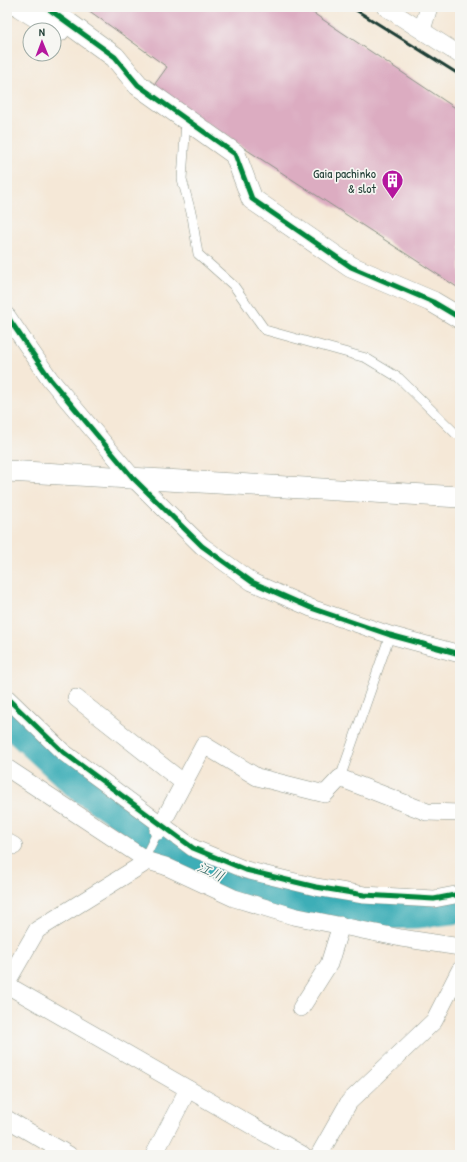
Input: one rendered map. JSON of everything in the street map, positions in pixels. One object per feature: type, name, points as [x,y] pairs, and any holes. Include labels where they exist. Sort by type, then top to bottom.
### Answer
[{"type":"street","points":[[20,7],[82,46],[115,57]]},
{"type":"street","points":[[46,7],[115,57],[138,85],[235,154],[252,199],[351,267],[433,302],[460,318]]},
{"type":"street","points":[[385,7],[460,55]]},
{"type":"street","points":[[422,30],[429,7]]},
{"type":"street","points":[[7,316],[50,379],[133,478],[202,546],[252,582],[312,608],[390,635],[460,654]]},
{"type":"street","points":[[7,471],[460,497]]},
{"type":"street","points":[[7,698],[63,752],[160,828],[193,848],[240,867],[316,887],[364,895],[434,899],[460,894]]},
{"type":"street","points":[[76,698],[184,782]]},
{"type":"street","points":[[160,828],[204,745],[257,777],[325,794],[340,778],[427,812],[460,813]]},
{"type":"street","points":[[7,768],[165,866],[234,898],[293,916],[401,938],[460,947]]},
{"type":"street","points":[[148,856],[37,930],[7,984],[303,1155]]},
{"type":"street","points":[[301,1008],[329,964],[342,925]]},
{"type":"street","points":[[319,1155],[349,1102],[434,1021],[460,970]]},
{"type":"street","points":[[154,1155],[188,1089]]},
{"type":"street","points":[[7,1119],[69,1155]]},
{"type":"lane","points":[[186,120],[182,179],[192,216],[198,254],[234,286],[265,330],[366,358],[399,378],[456,434],[460,434]]},
{"type":"lane","points":[[340,778],[390,635]]},
{"type":"lane","points":[[148,856],[160,828]]},
{"type":"building","name":"Gaia pachinko & slot","points":[[84,7],[304,7],[460,111],[460,289],[152,88],[167,67]]},
{"type":"waterway","name":"江川","points":[[7,719],[81,787],[134,822],[185,859],[225,879],[332,910],[384,914],[415,913],[460,908]]},
{"type":"railway","points":[[351,7],[460,75]]},
{"type":"cycle path","points":[[46,7],[115,57],[138,85],[235,154],[252,199],[351,267],[433,302],[460,318]]},
{"type":"cycle path","points":[[7,316],[50,379],[133,478],[202,546],[252,582],[311,608],[390,635],[460,654]]},
{"type":"cycle path","points":[[7,698],[63,752],[193,848],[246,870],[316,887],[364,895],[434,899],[460,894]]},
{"type":"place","name":"Gaia pachinko & slot","points":[[392,200]]}]
